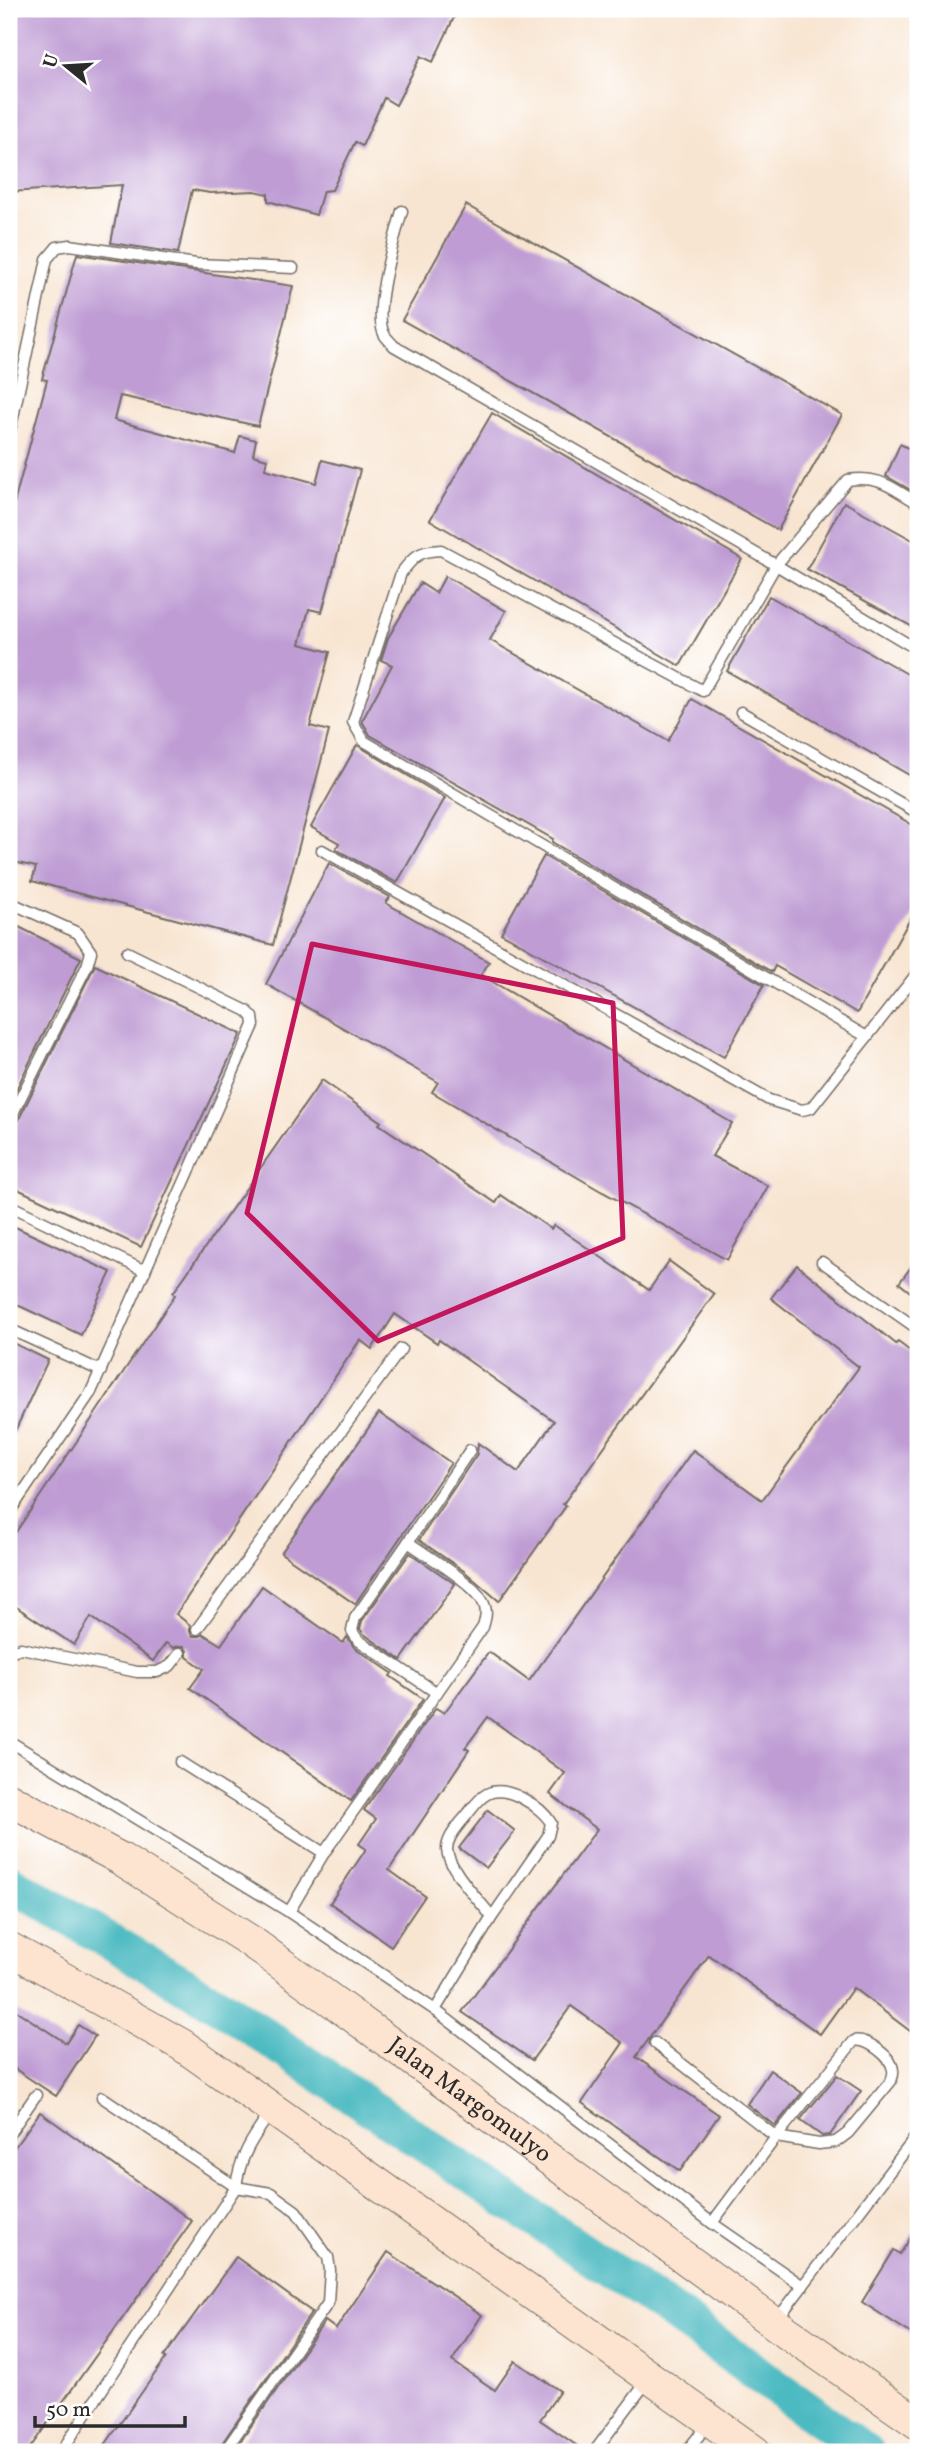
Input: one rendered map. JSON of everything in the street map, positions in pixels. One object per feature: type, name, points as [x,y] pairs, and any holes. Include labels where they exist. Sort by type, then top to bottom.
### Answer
[{"type":"main road","name":"Jalan Margomulyo","points":[[9,1799],[121,1859],[250,1941],[774,2323],[918,2423]]},
{"type":"main road","points":[[9,1948],[182,2045],[755,2452]]},
{"type":"lane","points":[[402,211],[389,256],[379,317],[384,335],[394,346],[776,565],[918,650]]},
{"type":"lane","points":[[9,436],[47,259],[57,247],[71,245],[196,264],[293,268]]},
{"type":"lane","points":[[867,1037],[363,741],[353,722],[401,573],[413,557],[424,551],[441,550],[703,691],[776,565],[848,480],[866,477],[883,483],[918,503]]},
{"type":"lane","points":[[741,712],[918,813]]},
{"type":"lane","points":[[322,850],[768,1100],[802,1110],[811,1108],[918,972]]},
{"type":"lane","points":[[9,902],[78,933],[91,952],[82,977],[9,1121]]},
{"type":"lane","points":[[9,1513],[91,1392],[254,1025],[253,1017],[247,1011],[127,952]]},
{"type":"lane","points":[[9,1205],[145,1270]]},
{"type":"lane","points":[[822,1262],[918,1329]]},
{"type":"lane","points":[[9,1329],[101,1371]]},
{"type":"lane","points":[[197,1629],[401,1349]]},
{"type":"lane","points":[[437,1693],[358,1640],[352,1631],[355,1618],[470,1450]]},
{"type":"lane","points":[[289,1912],[324,1853],[483,1627],[487,1614],[482,1600],[470,1586],[408,1542]]},
{"type":"lane","points":[[9,1652],[21,1648],[146,1672],[156,1672],[170,1666],[180,1653]]},
{"type":"lane","points":[[9,1741],[289,1912],[435,2010],[712,2223],[803,2286]]},
{"type":"lane","points":[[180,1762],[324,1853]]},
{"type":"lane","points":[[435,2010],[492,1917],[548,1836],[551,1823],[544,1812],[514,1794],[499,1790],[485,1795],[452,1834],[447,1850],[452,1866],[492,1917]]},
{"type":"lane","points":[[655,2043],[776,2137],[819,2144],[836,2142],[848,2133],[891,2081],[894,2072],[891,2063],[870,2042],[862,2039],[854,2041],[776,2137],[712,2223]]},
{"type":"lane","points":[[9,2134],[36,2095]]},
{"type":"lane","points":[[102,2097],[236,2187],[271,2193],[296,2211],[328,2258],[328,2303],[224,2452]]},
{"type":"lane","points":[[61,2452],[236,2187],[239,2166],[249,2144],[273,2110]]},
{"type":"lane","points":[[774,2323],[918,2133]]},
{"type":"lane","points":[[594,2452],[649,2377]]},
{"type":"lane","points":[[686,2452],[711,2421]]},
{"type":"highlighted area","points":[[312,944],[613,1003],[623,1238],[378,1341],[247,1213]]},
{"type":"building","points":[[15,9],[458,9],[433,62],[421,56],[396,105],[384,98],[362,146],[355,142],[332,190],[323,191],[316,215],[268,201],[268,194],[254,191],[210,193],[192,190],[178,253],[111,243],[122,185],[9,192],[9,20]]},
{"type":"building","points":[[466,205],[842,415],[778,530],[402,320]]},
{"type":"building","points":[[77,254],[293,286],[258,426],[120,396],[114,420],[235,453],[240,436],[256,440],[253,455],[267,459],[265,469],[316,483],[322,460],[360,470],[322,612],[309,609],[300,644],[330,652],[310,726],[329,731],[273,945],[32,881],[36,867],[9,861],[9,522],[47,380],[42,379]]},
{"type":"building","points":[[492,413],[742,559],[680,666],[430,520]]},
{"type":"building","points":[[900,444],[918,453],[918,494],[886,476]]},
{"type":"building","points":[[844,502],[918,543],[918,630],[807,569]]},
{"type":"building","points":[[445,576],[506,611],[490,640],[668,741],[692,699],[918,828],[918,905],[857,1013],[775,966],[772,972],[552,842],[553,839],[370,735],[362,721],[392,665],[381,660],[388,638],[420,583],[436,593]]},
{"type":"building","points":[[769,596],[918,680],[918,780],[727,671]]},
{"type":"building","points":[[357,745],[445,798],[397,883],[336,849],[339,843],[311,827]]},
{"type":"building","points":[[544,856],[764,985],[724,1057],[501,933]]},
{"type":"building","points":[[329,863],[390,897],[386,903],[489,962],[481,975],[732,1123],[712,1156],[768,1186],[727,1260],[599,1190],[432,1092],[438,1082],[266,984]]},
{"type":"building","points":[[9,922],[81,958],[9,1104]]},
{"type":"building","points":[[95,965],[241,1034],[141,1247],[9,1185],[9,1129],[16,1125]]},
{"type":"building","points":[[322,1080],[381,1122],[379,1124],[496,1203],[501,1195],[551,1229],[554,1225],[649,1290],[669,1261],[714,1294],[563,1504],[566,1506],[499,1601],[464,1571],[419,1540],[477,1454],[478,1443],[518,1472],[554,1421],[439,1340],[437,1343],[395,1314],[372,1349],[360,1340],[176,1614],[190,1625],[193,1636],[203,1634],[221,1645],[262,1586],[343,1643],[347,1637],[354,1647],[392,1673],[390,1676],[423,1699],[351,1801],[190,1688],[204,1669],[187,1657],[184,1646],[174,1648],[166,1643],[153,1661],[91,1617],[74,1645],[9,1602],[9,1525],[16,1532],[175,1295],[173,1293]]},
{"type":"building","points":[[9,1224],[111,1272],[81,1335],[9,1301]]},
{"type":"building","points":[[918,1258],[918,1298],[899,1283]]},
{"type":"building","points":[[797,1265],[896,1344],[898,1342],[918,1357],[918,2037],[853,1988],[820,2034],[709,1955],[636,2057],[719,2115],[680,2171],[582,2103],[623,2043],[571,2006],[532,2060],[462,2012],[597,1829],[550,1794],[565,1773],[488,1717],[465,1748],[469,1750],[389,1870],[425,1896],[391,1946],[330,1903],[366,1849],[359,1844],[376,1819],[364,1810],[436,1708],[444,1713],[489,1652],[529,1681],[693,1450],[762,1500],[859,1367],[771,1298]]},
{"type":"building","points":[[9,1341],[48,1360],[9,1444]]},
{"type":"building","points":[[379,1413],[451,1463],[355,1604],[281,1553]]},
{"type":"building","points":[[410,1553],[455,1584],[401,1660],[360,1629],[362,1621]]},
{"type":"building","points":[[488,1810],[515,1831],[486,1868],[459,1848]]},
{"type":"building","points":[[9,2006],[66,2043],[78,2025],[95,2036],[56,2096],[9,2065]]},
{"type":"building","points":[[770,2070],[802,2093],[775,2126],[747,2104]]},
{"type":"building","points":[[837,2075],[861,2091],[830,2135],[822,2136],[800,2120]]},
{"type":"building","points":[[40,2112],[192,2221],[27,2452],[9,2452],[9,2155]]},
{"type":"building","points":[[918,2226],[918,2338],[862,2302],[894,2250],[900,2254]]},
{"type":"building","points":[[388,2252],[482,2315],[452,2361],[495,2390],[515,2361],[560,2391],[540,2420],[586,2452],[233,2452],[325,2321],[336,2329]]},
{"type":"building","points":[[236,2257],[312,2312],[216,2452],[100,2452],[166,2358],[164,2357]]},
{"type":"waterway","points":[[9,1882],[219,2005],[656,2301],[866,2452]]}]
